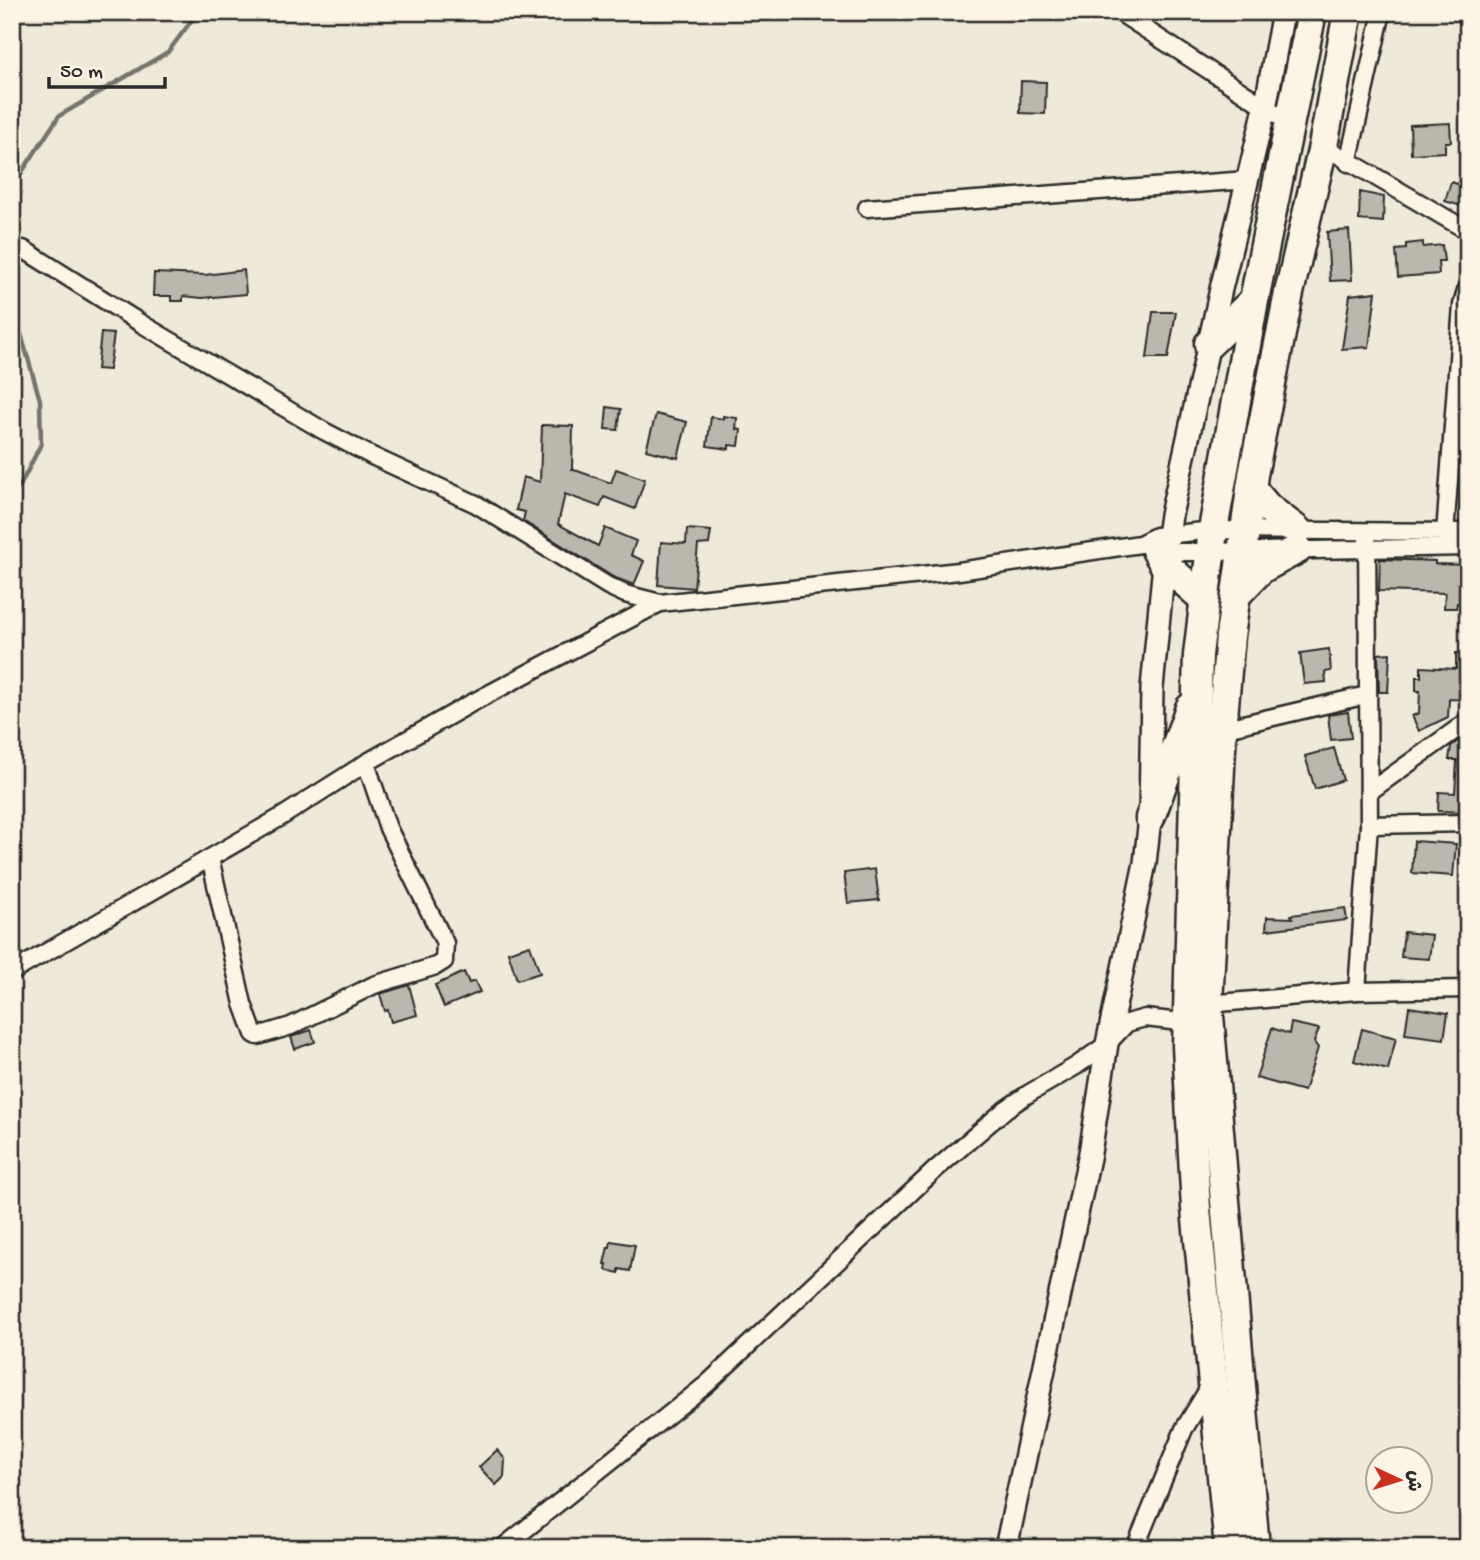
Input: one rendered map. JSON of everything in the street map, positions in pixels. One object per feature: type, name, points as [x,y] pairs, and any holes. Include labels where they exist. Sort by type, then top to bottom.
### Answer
[{"type":"highway","points":[[1255,1548],[1198,1014],[1198,686],[1211,541],[1254,300],[1312,12]]},
{"type":"highway","points":[[1229,1548],[1196,1209],[1187,1046],[1198,1014],[1222,729],[1236,594],[1251,488],[1289,293],[1323,146],[1348,12]]},
{"type":"highway","points":[[1209,344],[1254,300]]},
{"type":"highway","points":[[1236,594],[1261,569],[1297,540],[1251,488]]},
{"type":"highway","points":[[1159,549],[1204,599]]},
{"type":"highway","points":[[1150,818],[1198,686]]},
{"type":"street","points":[[1119,12],[1290,123]]},
{"type":"street","points":[[1006,1548],[1090,1153],[1107,1044],[1140,887],[1150,818],[1152,688],[1159,549],[1171,515],[1265,108],[1283,12]]},
{"type":"street","points":[[1348,163],[1381,12]]},
{"type":"street","points":[[1323,146],[1468,231]]},
{"type":"street","points":[[867,208],[1248,180]]},
{"type":"street","points":[[12,247],[23,249],[142,324],[343,442],[476,504],[608,586],[625,594],[660,603],[1159,549],[1211,541],[1297,540],[1367,532],[1468,532]]},
{"type":"street","points":[[1445,534],[1462,305],[1468,283]]},
{"type":"street","points":[[1357,991],[1369,825],[1367,532]]},
{"type":"street","points":[[1159,549],[1211,541],[1243,540]]},
{"type":"street","points":[[1297,540],[1367,549],[1468,547]]},
{"type":"street","points":[[12,972],[281,817],[366,763],[468,705],[660,603]]},
{"type":"street","points":[[1222,729],[1367,695]]},
{"type":"street","points":[[1369,792],[1468,721]]},
{"type":"street","points":[[210,858],[243,1004],[251,1030],[258,1036],[291,1026],[374,985],[436,966],[444,961],[445,943],[387,828],[366,763]]},
{"type":"street","points":[[1369,825],[1468,823]]},
{"type":"street","points":[[502,1548],[707,1384],[972,1136],[1028,1094],[1107,1044],[1134,1020],[1198,1014],[1357,991],[1468,989]]},
{"type":"street","points":[[1135,1548],[1184,1429],[1212,1383]]},
{"type":"building","points":[[1021,81],[1046,82],[1045,114],[1020,113]]},
{"type":"building","points":[[1450,123],[1451,142],[1445,142],[1445,152],[1411,154],[1410,125]]},
{"type":"building","points":[[1451,182],[1468,187],[1468,208],[1445,201]]},
{"type":"building","points":[[1360,192],[1384,197],[1383,222],[1359,220]]},
{"type":"building","points":[[1349,230],[1352,280],[1330,281],[1327,232]]},
{"type":"building","points":[[1423,242],[1423,247],[1442,245],[1444,261],[1438,261],[1439,274],[1398,277],[1396,250],[1406,249],[1406,244]]},
{"type":"building","points":[[244,270],[246,294],[202,298],[183,296],[183,301],[171,301],[171,296],[153,296],[154,273],[205,275]]},
{"type":"building","points":[[1376,292],[1369,347],[1342,349],[1350,295]]},
{"type":"building","points":[[1153,312],[1176,312],[1168,358],[1147,358]]},
{"type":"building","points":[[101,333],[114,334],[109,370],[97,369]]},
{"type":"building","points":[[607,407],[621,409],[618,430],[605,429]]},
{"type":"building","points":[[656,414],[687,422],[678,458],[646,450]]},
{"type":"building","points":[[723,416],[737,418],[736,429],[741,430],[739,446],[729,445],[729,449],[707,446],[711,417],[723,419]]},
{"type":"building","points":[[542,425],[573,426],[572,469],[611,483],[616,469],[645,479],[635,509],[604,497],[600,507],[565,494],[558,524],[598,546],[605,528],[636,541],[631,555],[644,561],[634,585],[613,577],[523,521],[525,512],[516,510],[523,477],[540,482]]},
{"type":"building","points":[[687,529],[711,531],[709,544],[698,545],[694,588],[658,585],[661,542],[686,544]]},
{"type":"building","points":[[1380,559],[1468,565],[1468,604],[1457,603],[1456,608],[1444,608],[1445,593],[1379,591]]},
{"type":"building","points":[[1329,649],[1331,671],[1325,672],[1326,682],[1304,684],[1300,653]]},
{"type":"building","points":[[1390,653],[1388,692],[1379,692],[1378,654]]},
{"type":"building","points":[[1456,653],[1468,653],[1468,700],[1449,699],[1448,717],[1419,731],[1412,716],[1419,713],[1420,691],[1416,691],[1416,677],[1421,677],[1421,667],[1456,669]]},
{"type":"building","points":[[1348,712],[1351,738],[1331,740],[1328,715]]},
{"type":"building","points":[[1468,737],[1468,812],[1438,811],[1439,792],[1455,793],[1457,760],[1449,760],[1451,746]]},
{"type":"building","points":[[1334,748],[1343,780],[1315,789],[1305,756]]},
{"type":"building","points":[[1414,841],[1456,844],[1453,876],[1412,873]]},
{"type":"building","points":[[875,869],[879,900],[848,903],[844,873]]},
{"type":"building","points":[[1345,908],[1347,920],[1266,930],[1267,917],[1292,918],[1291,915]]},
{"type":"building","points":[[1404,932],[1432,935],[1429,959],[1401,957]]},
{"type":"building","points":[[530,945],[540,973],[517,980],[508,952]]},
{"type":"building","points":[[464,972],[469,983],[475,981],[480,992],[444,1007],[435,985]]},
{"type":"building","points":[[409,985],[417,1015],[391,1022],[380,994]]},
{"type":"building","points":[[1409,1007],[1448,1013],[1444,1039],[1405,1034]]},
{"type":"building","points":[[1291,1023],[1319,1029],[1314,1042],[1318,1048],[1304,1091],[1256,1078],[1272,1028],[1289,1034]]},
{"type":"building","points":[[1362,1029],[1396,1038],[1388,1070],[1354,1061]]},
{"type":"building","points":[[311,1030],[315,1042],[295,1049],[291,1037]]},
{"type":"building","points":[[611,1241],[635,1245],[630,1271],[619,1269],[619,1273],[606,1270],[607,1264],[604,1264]]},
{"type":"building","points":[[497,1450],[505,1459],[504,1477],[496,1485],[479,1467]]},
{"type":"waterway","points":[[12,219],[16,181],[59,116],[168,52],[198,12]]},
{"type":"waterway","points":[[12,271],[21,334],[40,400],[41,444],[19,488],[12,491]]}]
